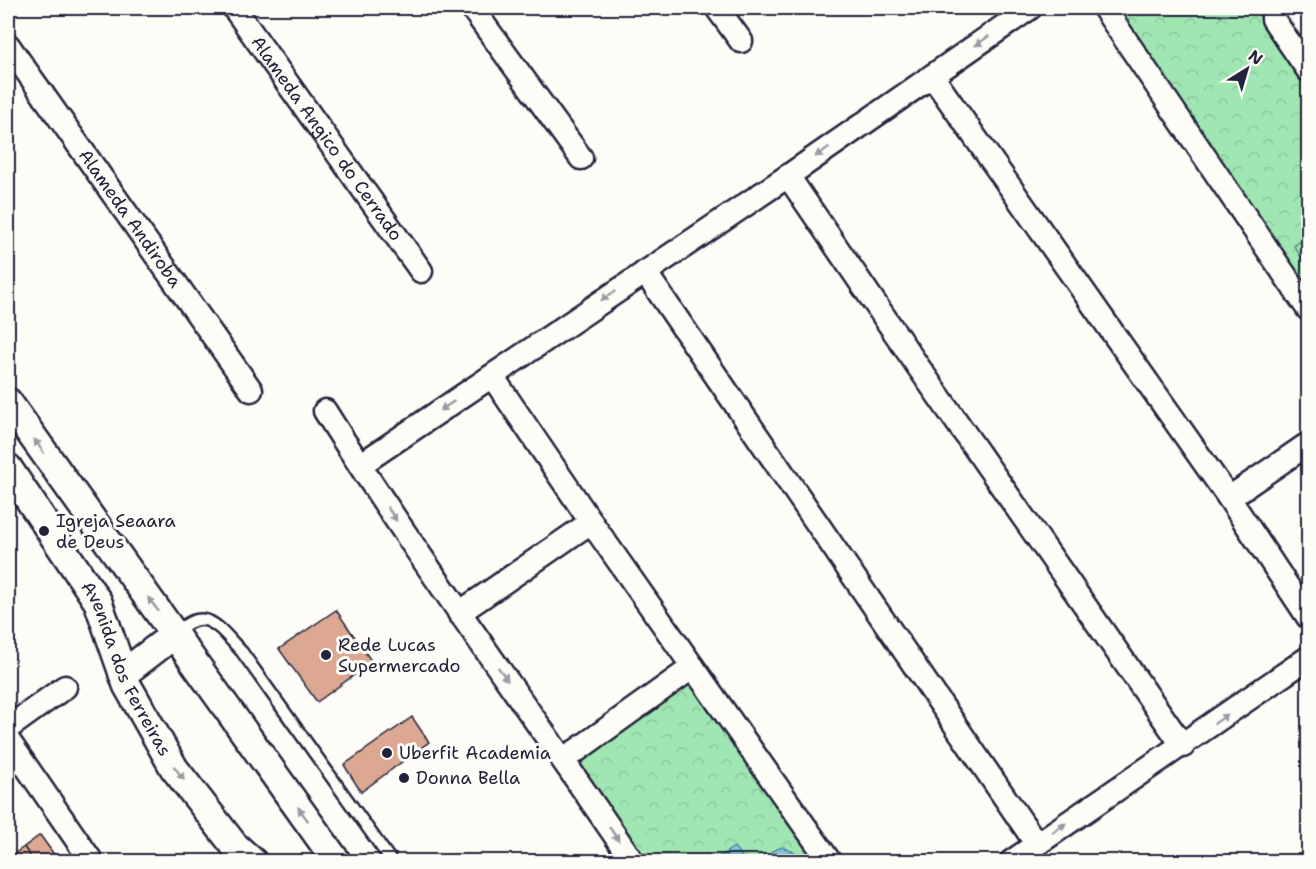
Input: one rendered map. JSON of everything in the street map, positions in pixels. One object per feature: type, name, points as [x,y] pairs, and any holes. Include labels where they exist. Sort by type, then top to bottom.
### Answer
[{"type":"street","name":"Alameda Angico do Cerrado","points":[[234,8],[421,271]]},
{"type":"street","points":[[472,8],[580,158]]},
{"type":"street","points":[[717,8],[741,41]]},
{"type":"street","points":[[360,465],[788,176],[1030,8]]},
{"type":"street","points":[[1104,8],[1308,309]]},
{"type":"street","points":[[1273,8],[1274,20],[1308,70]]},
{"type":"street","name":"Alameda Andiroba","points":[[8,45],[251,390]]},
{"type":"street","points":[[932,76],[1229,498],[1308,616]]},
{"type":"street","points":[[788,176],[916,365],[1183,746]]},
{"type":"street","points":[[645,272],[1036,843]]},
{"type":"street","points":[[492,376],[591,522],[830,861]]},
{"type":"street","points":[[8,402],[337,861]]},
{"type":"street","points":[[325,411],[459,613],[563,758],[633,861]]},
{"type":"street","points":[[1229,498],[1308,444]]},
{"type":"street","name":"Avenida dos Ferreiras","points":[[8,468],[98,602],[127,685],[174,768],[234,845],[253,861]]},
{"type":"street","points":[[459,613],[591,522]]},
{"type":"street","points":[[123,674],[175,634]]},
{"type":"street","points":[[1011,861],[1183,746],[1308,658]]},
{"type":"street","points":[[563,758],[693,667]]},
{"type":"street","points":[[8,728],[65,687]]},
{"type":"street","points":[[8,740],[92,861]]},
{"type":"lane","points":[[175,634],[185,623],[198,618],[213,622],[242,652],[392,861]]},
{"type":"green space","points":[[1104,8],[1273,8],[1308,70],[1308,309]]},
{"type":"green space","points":[[1308,236],[1308,267],[1294,246]]},
{"type":"green space","points":[[693,667],[830,861],[633,861],[563,758]]},
{"type":"water","points":[[734,847],[745,861],[713,861]]},
{"type":"water","points":[[782,847],[796,853],[799,861],[766,861],[772,851]]},
{"type":"building","name":"Rede Lucas Supermercado","points":[[336,610],[372,662],[317,702],[279,649]]},
{"type":"building","name":"Uberfit Academia","points":[[412,717],[429,742],[361,792],[344,765]]},
{"type":"building","points":[[40,835],[58,860],[56,862],[34,862],[24,847]]},
{"type":"building","points":[[24,847],[34,862],[10,862],[8,858]]},
{"type":"place","name":"Igreja Seaara de Deus","points":[[44,531]]},
{"type":"place","name":"Rede Lucas Supermercado","points":[[326,655]]},
{"type":"place","name":"Uberfit Academia","points":[[387,753]]},
{"type":"place","name":"Donna Bella","points":[[404,778]]}]
